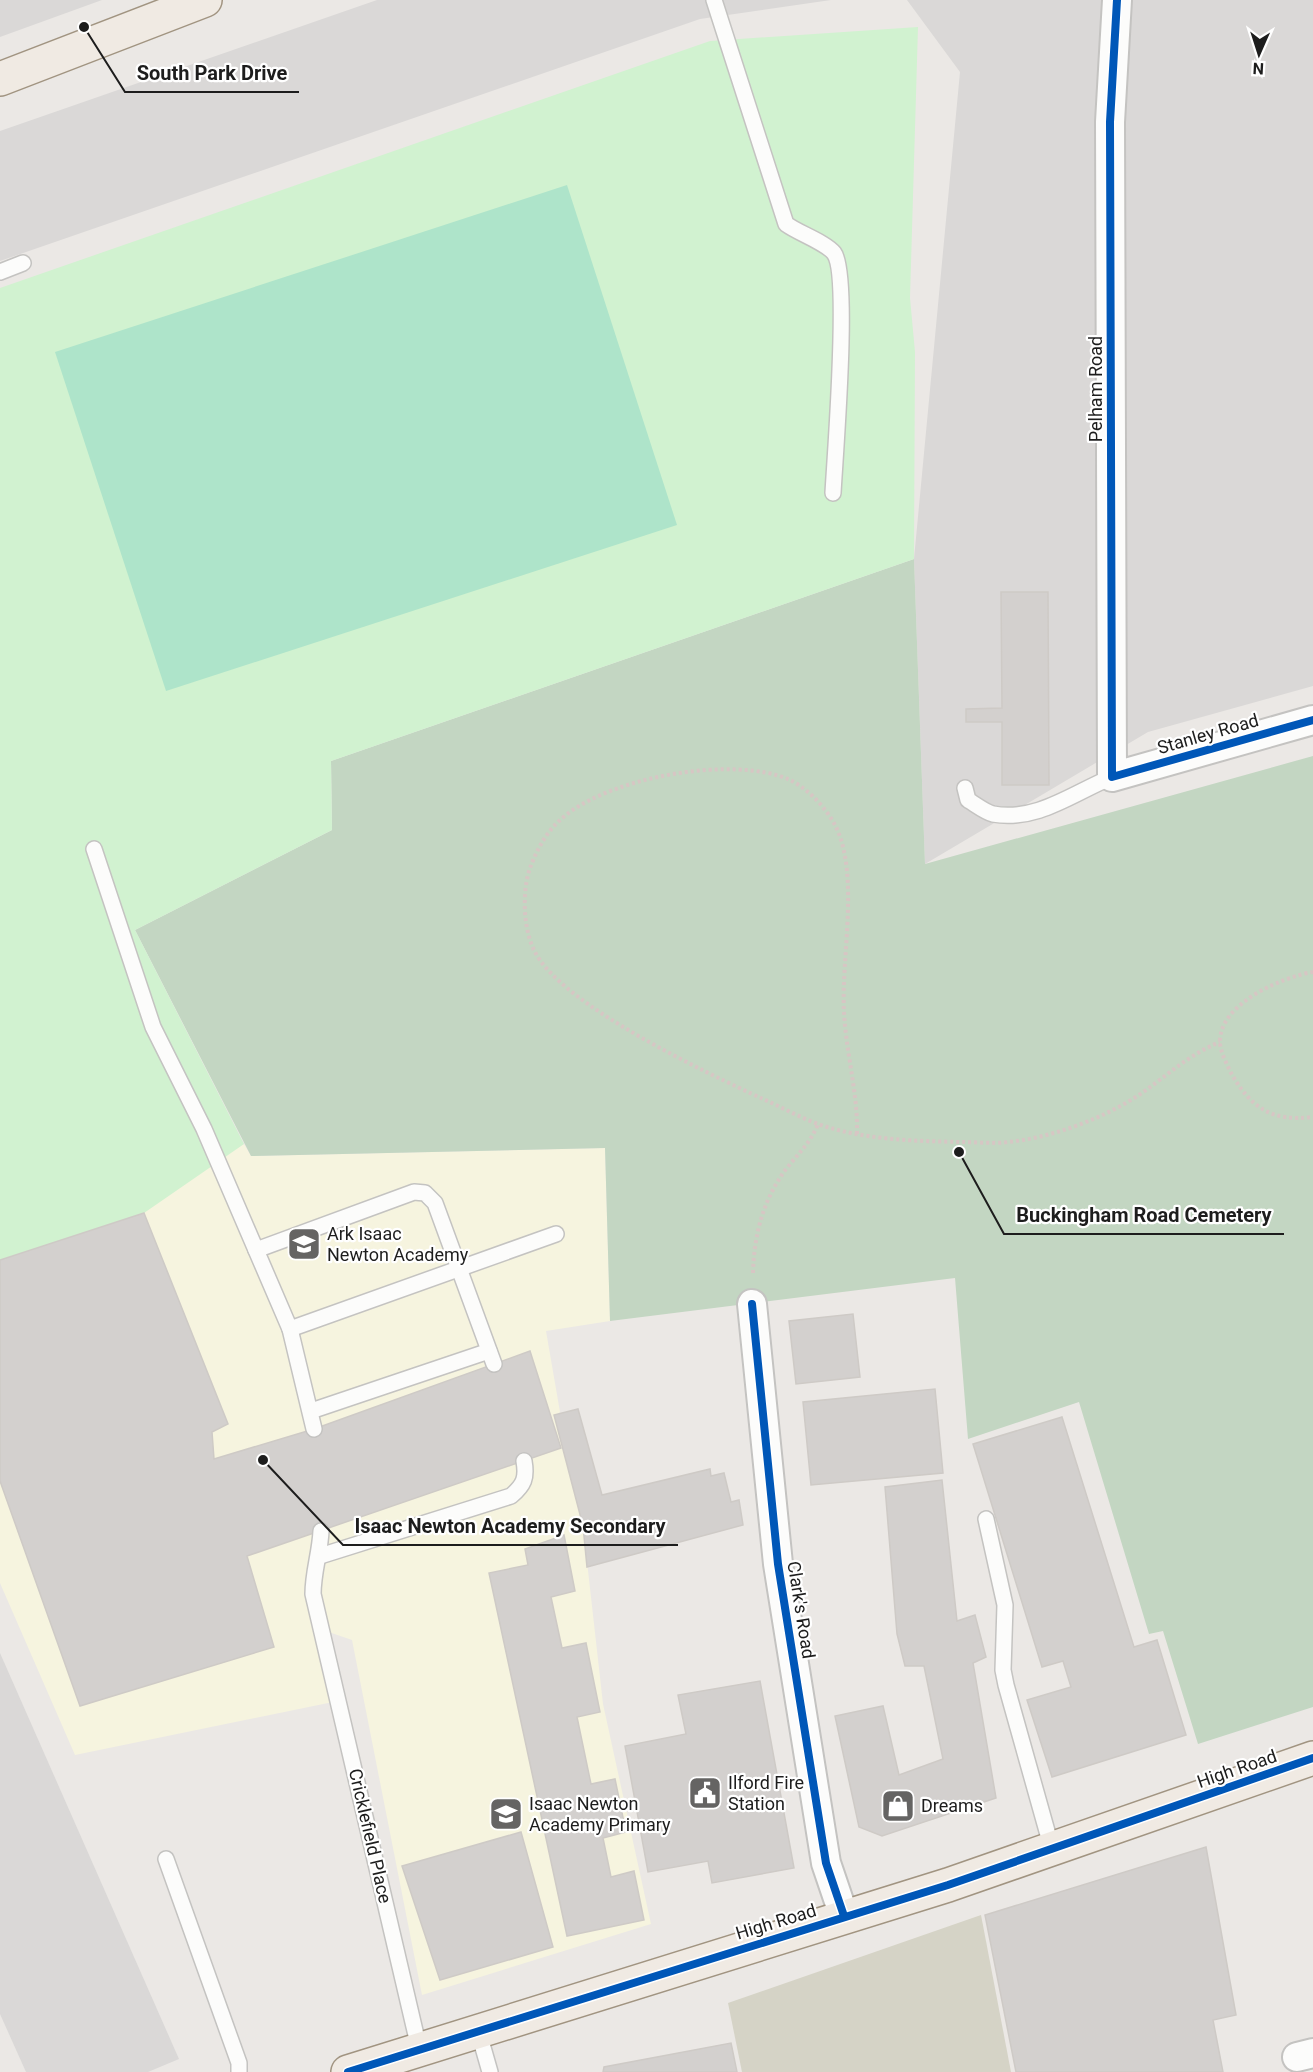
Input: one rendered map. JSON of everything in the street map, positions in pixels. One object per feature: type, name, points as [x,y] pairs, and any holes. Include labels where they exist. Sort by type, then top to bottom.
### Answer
[{"type":"main road","points":[[0,79],[205,0]]},
{"type":"main road","name":"High Road","points":[[348,2072],[1052,1849],[1313,1758]]},
{"type":"street","name":"Pelham Road","points":[[1112,777],[1110,122],[1117,0]]},
{"type":"street","name":"Stanley Road","points":[[1112,777],[1313,720]]},
{"type":"street","name":"Clark's Road","points":[[752,1304],[778,1564],[826,1863],[844,1916]]},
{"type":"lane","points":[[714,0],[786,224],[833,252],[838,264],[842,318],[833,493]]},
{"type":"lane","points":[[0,272],[23,263]]},
{"type":"lane","points":[[965,788],[968,800],[991,814],[1019,814],[1054,807],[1084,788],[1112,777]]},
{"type":"lane","points":[[94,849],[153,1027],[204,1129],[290,1329],[314,1429]]},
{"type":"lane","points":[[256,1250],[414,1192],[425,1193],[435,1203],[491,1358],[311,1411]]},
{"type":"lane","points":[[290,1329],[458,1267],[556,1234]]},
{"type":"lane","points":[[320,1556],[511,1496],[523,1486],[526,1474],[524,1461]]},
{"type":"lane","points":[[986,1519],[1005,1605],[1003,1670],[1006,1685],[1052,1849]]},
{"type":"lane","name":"Cricklefield Place","points":[[321,1531],[320,1556],[313,1573],[313,1594],[419,2048]]},
{"type":"lane","points":[[166,1859],[240,2063],[239,2072]]},
{"type":"lane","points":[[478,2030],[490,2072]]},
{"type":"path","points":[[857,1134],[844,1012],[847,891],[845,866],[838,833],[824,807],[793,781],[770,774],[746,770],[699,770],[626,786],[584,803],[558,822],[541,844],[528,871],[526,928],[534,952],[546,968],[575,993],[649,1043],[818,1124],[857,1134],[905,1140],[1008,1142],[1059,1131],[1130,1100],[1183,1060],[1220,1042]]},
{"type":"path","points":[[1313,972],[1292,975],[1255,993],[1228,1019],[1220,1042],[1226,1063],[1244,1095],[1258,1107],[1292,1120],[1313,1117]]},
{"type":"path","points":[[752,1304],[754,1245],[764,1208],[785,1171],[813,1136],[818,1124]]},
{"type":"shaded area","points":[[0,0],[102,0],[0,37]]},
{"type":"shaded area","points":[[377,0],[831,0],[700,19],[0,261],[0,131]]},
{"type":"shaded area","points":[[907,0],[1313,0],[1313,686],[1148,732],[925,864],[914,559],[960,72]]},
{"type":"shaded area","name":"Ark Isaac Newton Academy","points":[[0,771],[184,1167],[244,1144],[251,1156],[605,1148],[610,1321],[546,1331],[560,1412],[555,1416],[583,1526],[603,1704],[651,1924],[422,1995],[352,1640],[320,1629],[333,1702],[75,1755],[0,1583]]},
{"type":"shaded area","points":[[0,1653],[179,2059],[148,2072],[26,2072],[0,2014]]},
{"type":"shaded area","points":[[981,1915],[1011,2072],[742,2072],[728,2003]]},
{"type":"green space","points":[[918,27],[910,298],[915,352],[914,559],[331,761],[332,830],[135,930],[244,1144],[144,1213],[0,1260],[0,288],[710,41]]},
{"type":"green space","points":[[567,185],[677,525],[166,691],[55,352]]},
{"type":"green space","points":[[914,559],[925,864],[1313,756],[1313,1707],[1198,1744],[1163,1631],[1149,1634],[1079,1402],[968,1439],[955,1278],[610,1321],[605,1148],[251,1156],[135,930],[332,830],[331,761]]},
{"type":"building","points":[[1001,592],[1048,592],[1049,785],[1002,785],[1002,722],[966,722],[966,709],[1002,708]]},
{"type":"building","points":[[144,1213],[228,1424],[212,1432],[214,1459],[314,1429],[530,1351],[561,1448],[247,1556],[274,1647],[80,1706],[0,1481],[0,1260]]},
{"type":"building","points":[[853,1314],[860,1377],[796,1384],[789,1321]]},
{"type":"building","points":[[935,1389],[943,1473],[811,1485],[803,1402]]},
{"type":"building","points":[[578,1409],[602,1495],[710,1469],[711,1476],[724,1473],[731,1502],[739,1500],[743,1525],[587,1567],[583,1526],[554,1415]]},
{"type":"building","points":[[1062,1417],[1134,1647],[1157,1640],[1186,1735],[1052,1777],[1027,1700],[1071,1687],[1063,1661],[1042,1667],[973,1444]]},
{"type":"building","points":[[942,1480],[957,1621],[975,1615],[986,1657],[973,1663],[996,1798],[882,1836],[859,1827],[835,1716],[883,1706],[899,1775],[943,1759],[924,1666],[905,1666],[897,1634],[885,1487]]},
{"type":"building","points":[[564,1535],[575,1591],[551,1597],[562,1648],[586,1643],[600,1712],[577,1717],[591,1784],[615,1779],[626,1832],[603,1838],[611,1877],[634,1871],[644,1920],[567,1936],[489,1573],[528,1565],[525,1549]]},
{"type":"building","points":[[760,1681],[794,1868],[712,1883],[708,1861],[648,1872],[625,1746],[686,1734],[678,1695]]},
{"type":"building","points":[[521,1832],[553,1947],[440,1980],[402,1866]]},
{"type":"building","points":[[1206,1847],[1236,2015],[1213,2020],[1223,2072],[1016,2072],[985,1915]]},
{"type":"building","points":[[731,2043],[737,2072],[603,2072],[604,2067]]},
{"type":"cycle path","points":[[1117,0],[1110,122],[1112,777],[1313,720]]},
{"type":"cycle path","points":[[752,1304],[778,1564],[826,1863],[844,1916]]},
{"type":"cycle path","points":[[348,2072],[948,1885],[1313,1758]]},
{"type":"place","name":"South Park Drive","points":[[84,27]]},
{"type":"place","name":"Buckingham Road Cemetery","points":[[959,1152]]},
{"type":"place","name":"Ark Isaac Newton Academy","points":[[304,1244]]},
{"type":"place","name":"Isaac Newton Academy Secondary","points":[[263,1460]]},
{"type":"place","name":"Ilford Fire Station","points":[[705,1793]]},
{"type":"place","name":"Dreams","points":[[898,1806]]},
{"type":"place","name":"Isaac Newton Academy Primary","points":[[506,1814]]}]
